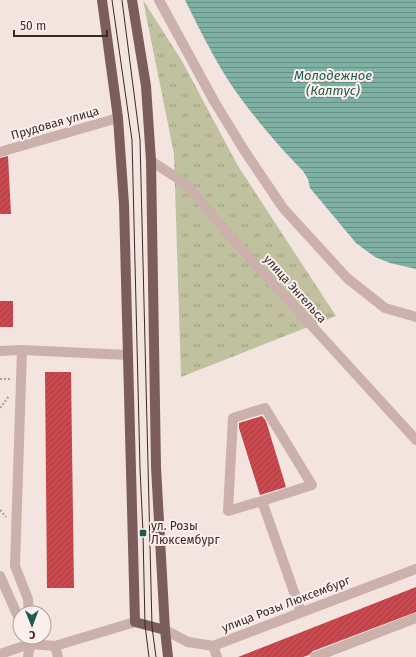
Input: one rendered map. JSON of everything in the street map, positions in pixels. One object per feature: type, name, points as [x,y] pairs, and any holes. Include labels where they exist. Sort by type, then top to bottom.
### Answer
[{"type":"main road","points":[[102,0],[118,118],[124,204],[135,622],[165,630]]},
{"type":"main road","points":[[132,0],[146,86],[151,161],[156,467],[165,630],[168,657]]},
{"type":"street","points":[[159,0],[214,101],[244,150],[283,208],[347,278],[385,308],[416,317]]},
{"type":"street","name":"Прудовая улица","points":[[0,152],[118,118]]},
{"type":"street","name":"улица Энгельса","points":[[151,161],[185,183],[236,243],[416,440]]},
{"type":"street","points":[[22,350],[15,566],[28,599],[28,605]]},
{"type":"street","points":[[0,351],[22,350],[128,355]]},
{"type":"street","points":[[265,408],[312,485],[262,501],[228,511],[233,418],[265,408]]},
{"type":"street","points":[[262,501],[301,612]]},
{"type":"street","name":"улица Розы Люксембург","points":[[165,630],[188,642],[213,646],[416,569]]},
{"type":"street","points":[[0,576],[13,605]]},
{"type":"street","points":[[315,657],[416,618]]},
{"type":"street","points":[[51,645],[55,646],[135,622]]},
{"type":"street","points":[[0,654],[17,645]]},
{"type":"street","points":[[28,657],[29,645]]},
{"type":"street","points":[[55,646],[58,657]]},
{"type":"street","points":[[213,646],[217,657]]},
{"type":"green space","points":[[143,0],[182,61],[238,166],[336,316],[181,377],[174,154]]},
{"type":"water","name":"Молодежное (Калтус)","points":[[185,0],[416,0],[416,269],[390,263],[375,257],[356,243],[310,188],[308,179],[303,171],[267,132],[234,89],[214,56]]},
{"type":"building","points":[[8,156],[11,214],[0,214],[0,158]]},
{"type":"building","points":[[0,301],[13,301],[13,327],[0,327]]},
{"type":"building","points":[[45,372],[71,372],[74,588],[47,588]]},
{"type":"building","points":[[262,416],[266,421],[286,487],[260,495],[239,428],[239,423]]},
{"type":"building","points":[[416,587],[416,612],[313,651],[309,655],[303,657],[238,657]]},
{"type":"tram line","points":[[112,0],[132,140],[145,625],[149,657]]},
{"type":"tram line","points":[[122,0],[140,140],[152,627],[156,657]]},
{"type":"place","name":"ул. Розы Люксембург","points":[[143,533]]}]
